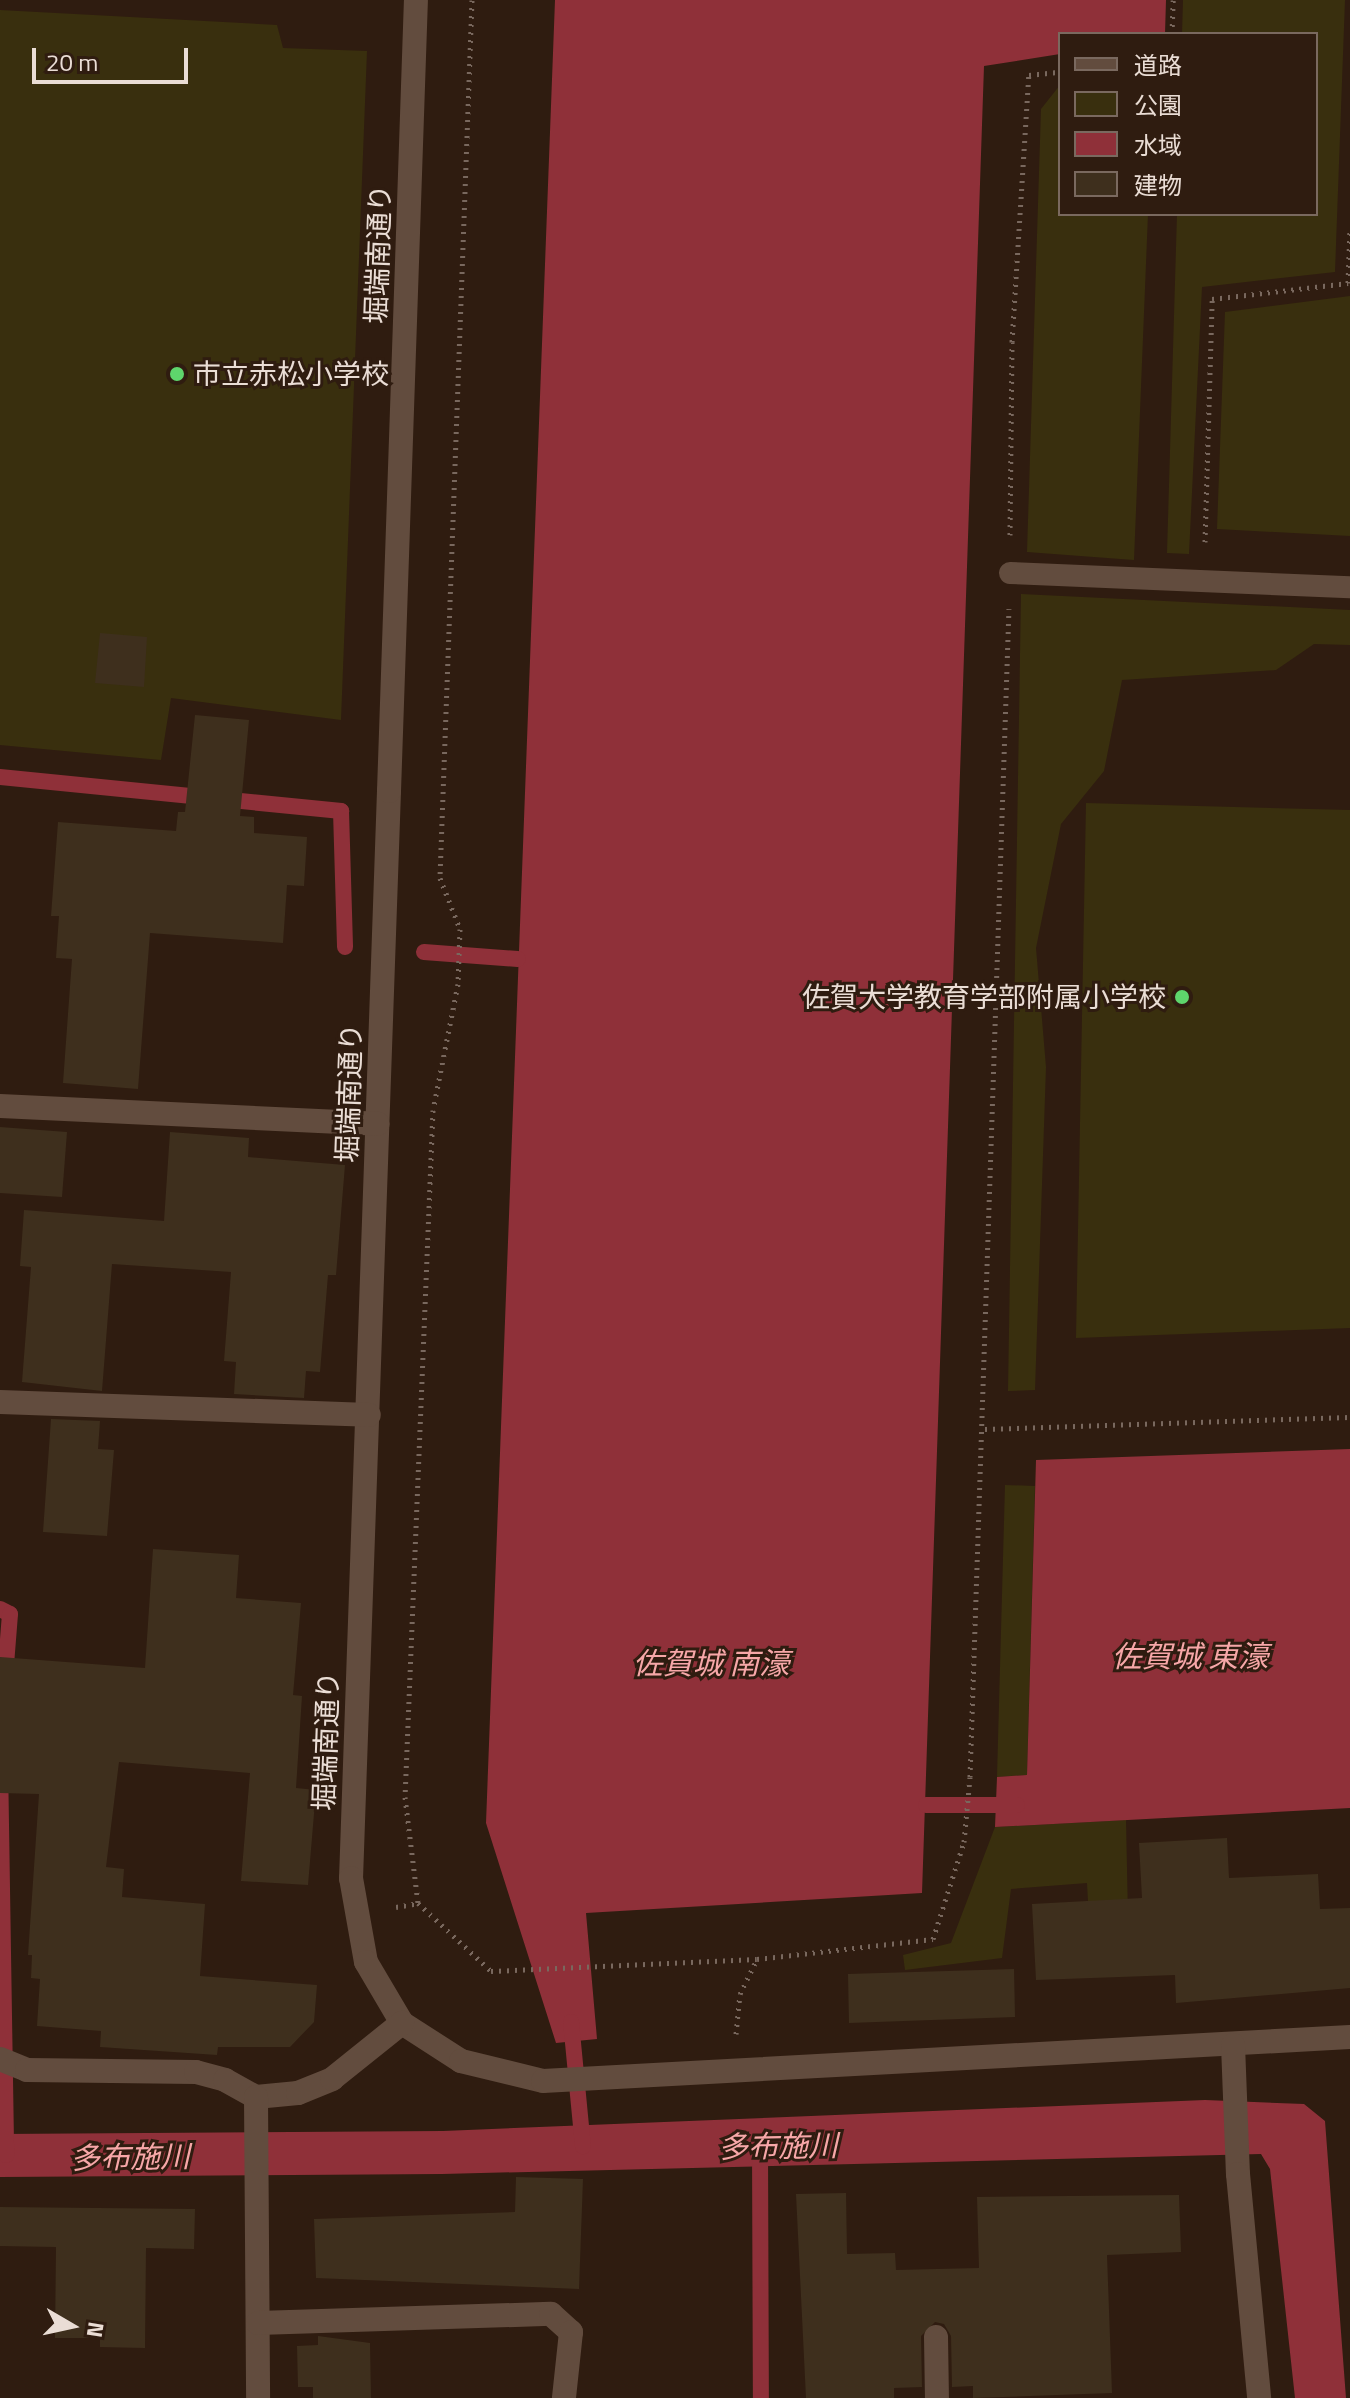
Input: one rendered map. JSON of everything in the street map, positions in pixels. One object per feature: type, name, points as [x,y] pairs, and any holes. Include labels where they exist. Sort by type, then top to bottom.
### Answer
[{"type":"street","name":"堀端南通り","points":[[416,0],[351,1878],[366,1962],[402,2023],[461,2061],[543,2081],[1350,2037]]},
{"type":"street","points":[[0,1106],[378,1124]]},
{"type":"street","points":[[0,1402],[369,1415]]},
{"type":"street","points":[[0,2059],[27,2070],[196,2072],[225,2080],[256,2097],[298,2093],[332,2079],[402,2023]]},
{"type":"street","points":[[1233,2045],[1238,2160],[1259,2398]]},
{"type":"street","points":[[256,2097],[258,2398]]},
{"type":"street","points":[[258,2323],[551,2314],[571,2332],[564,2398]]},
{"type":"street","points":[[936,2337],[937,2398]]},
{"type":"lane","points":[[1010,573],[1350,587]]},
{"type":"path","points":[[472,0],[440,878],[460,929],[458,984],[433,1110],[405,1797],[418,1903],[491,1971],[757,1959],[933,1939],[964,1842],[970,1777],[985,1429],[1010,573],[1012,342],[1029,75],[1058,72]]},
{"type":"path","points":[[1172,32],[1173,0]]},
{"type":"path","points":[[1219,543],[1205,542],[1212,299],[1348,283],[1350,228]]},
{"type":"path","points":[[985,1429],[1350,1417]]},
{"type":"path","points":[[735,2040],[740,1994],[757,1959]]},
{"type":"green space","points":[[1183,0],[1345,0],[1335,272],[1202,287],[1189,554],[1167,553],[1177,216],[1318,216],[1318,32],[1182,32]]},
{"type":"green space","name":"市立赤松小学校","points":[[0,10],[277,25],[283,48],[367,51],[341,720],[171,698],[161,760],[0,745]]},
{"type":"green space","points":[[1058,88],[1058,216],[1148,216],[1134,560],[1027,552],[1041,109]]},
{"type":"green space","points":[[1350,296],[1350,536],[1217,529],[1225,312]]},
{"type":"green space","points":[[1021,594],[1350,610],[1350,645],[1314,644],[1276,670],[1122,680],[1104,771],[1061,824],[1036,948],[1046,1067],[1035,1390],[1008,1391]]},
{"type":"green space","points":[[1086,803],[1350,810],[1350,1328],[1076,1338]]},
{"type":"green space","points":[[1005,1485],[1035,1486],[1027,1775],[997,1777]]},
{"type":"green space","points":[[1126,1820],[1128,1917],[1089,1920],[1087,1883],[1011,1889],[1002,1958],[905,1970],[903,1955],[951,1943],[995,1827]]},
{"type":"water","name":"佐賀城 南濠","points":[[555,0],[1166,0],[1165,32],[1058,32],[1058,54],[984,66],[922,1893],[586,1913],[597,2039],[556,2043],[486,1823]]},
{"type":"water","name":"佐賀城 東濠","points":[[1350,1449],[1350,1808],[995,1827],[997,1777],[1027,1775],[1036,1460]]},
{"type":"water","name":"多布施川","points":[[1205,2100],[1304,2104],[1325,2121],[1346,2398],[1295,2398],[1270,2169],[1261,2154],[442,2174],[0,2177],[0,2134],[443,2131]]},
{"type":"building","points":[[100,633],[147,637],[144,687],[95,683]]},
{"type":"building","points":[[195,715],[249,720],[240,816],[254,817],[254,833],[307,837],[304,886],[287,885],[283,943],[150,933],[138,1089],[63,1083],[72,959],[56,958],[59,916],[51,916],[58,822],[176,831],[178,812],[185,812]]},
{"type":"building","points":[[0,1127],[67,1132],[62,1197],[0,1193]]},
{"type":"building","points":[[170,1132],[249,1138],[248,1157],[345,1165],[336,1275],[328,1275],[320,1372],[306,1371],[304,1398],[234,1394],[236,1362],[224,1361],[231,1272],[112,1264],[102,1391],[22,1382],[31,1267],[20,1266],[24,1210],[164,1221]]},
{"type":"building","points":[[51,1419],[100,1421],[98,1449],[114,1450],[107,1536],[43,1532]]},
{"type":"building","points":[[153,1549],[239,1555],[236,1598],[301,1603],[293,1695],[302,1696],[296,1788],[316,1790],[308,1885],[241,1881],[250,1773],[119,1762],[106,1867],[124,1869],[122,1897],[205,1904],[200,1976],[317,1985],[314,2022],[290,2047],[218,2047],[217,2055],[100,2047],[101,2031],[37,2026],[40,1979],[31,1978],[32,1955],[28,1955],[39,1794],[0,1793],[0,1657],[145,1668]]},
{"type":"building","points":[[1227,1838],[1229,1878],[1318,1874],[1320,1909],[1350,1908],[1350,1988],[1176,2003],[1175,1975],[1036,1980],[1032,1904],[1142,1898],[1139,1843]]},
{"type":"building","points":[[1014,1969],[1015,2017],[849,2023],[848,1974]]},
{"type":"building","points":[[516,2177],[583,2179],[579,2289],[316,2278],[314,2219],[515,2212]]},
{"type":"building","points":[[846,2193],[847,2254],[895,2253],[896,2270],[979,2268],[977,2197],[1179,2195],[1181,2252],[1107,2255],[1112,2393],[973,2398],[973,2386],[952,2387],[951,2336],[944,2324],[935,2322],[921,2336],[922,2387],[894,2388],[894,2398],[806,2398],[796,2194]]},
{"type":"building","points":[[0,2207],[195,2209],[194,2249],[146,2248],[145,2348],[100,2347],[100,2338],[55,2338],[56,2247],[0,2246]]},
{"type":"building","points":[[318,2336],[370,2343],[371,2398],[313,2398],[313,2387],[298,2387],[297,2346],[318,2345]]},
{"type":"waterway","points":[[0,777],[341,811],[345,947]]},
{"type":"waterway","points":[[424,952],[518,959]]},
{"type":"waterway","points":[[0,1609],[10,1614],[5,1677]]},
{"type":"waterway","points":[[0,1761],[6,2155]]},
{"type":"waterway","points":[[926,1805],[1017,1805]]},
{"type":"waterway","points":[[571,2022],[583,2146]]},
{"type":"waterway","name":"多布施川","points":[[760,2145],[761,2398]]},
{"type":"place","name":"市立赤松小学校","points":[[177,374]]},
{"type":"place","name":"佐賀大学教育学部附属小学校","points":[[1182,997]]}]
